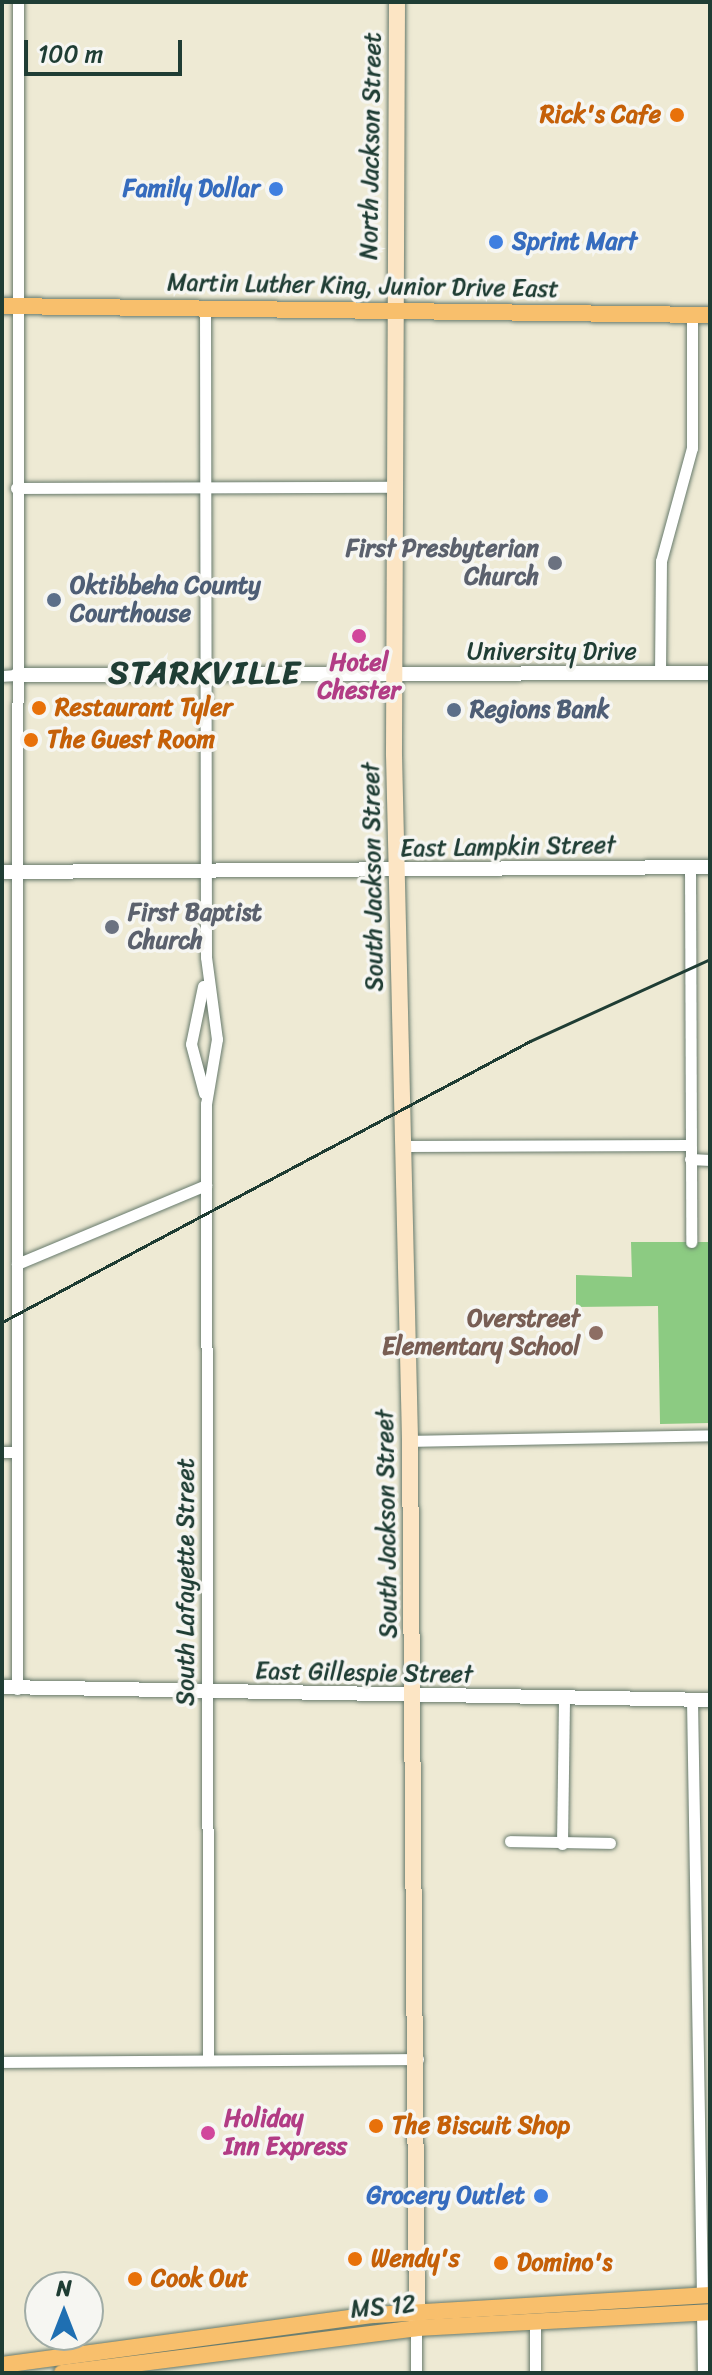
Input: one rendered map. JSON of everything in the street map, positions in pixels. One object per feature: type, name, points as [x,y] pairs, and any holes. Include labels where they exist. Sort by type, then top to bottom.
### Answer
[{"type":"main road","name":"North Jackson Street","points":[[394,674],[393,310],[397,2]]},
{"type":"main road","name":"Martin Luther King, Junior Drive East","points":[[9,306],[710,315]]},
{"type":"main road","name":"South Jackson Street","points":[[394,674],[410,1441],[418,2319]]},
{"type":"main road","name":"MS 12","points":[[62,2373],[418,2319],[535,2319],[706,2304]]},
{"type":"main road","name":"MS 12","points":[[2,2365],[418,2319],[706,2304]]},
{"type":"street","points":[[9,1688],[17,1452],[19,873],[9,676],[16,488],[9,306],[18,2]]},
{"type":"street","name":"South Lafayette Street","points":[[205,308],[206,957],[213,1017],[205,1066],[208,2060]]},
{"type":"street","points":[[660,674],[661,561],[692,448],[692,315]]},
{"type":"street","points":[[16,488],[395,487]]},
{"type":"street","name":"University Drive","points":[[9,676],[710,673]]},
{"type":"street","points":[[690,867],[691,1242]]},
{"type":"street","name":"East Lampkin Street","points":[[2,872],[206,877],[710,867]]},
{"type":"street","name":"South Lafayette Street","points":[[205,1066],[191,1044],[206,957]]},
{"type":"street","points":[[196,1016],[213,1017]]},
{"type":"street","points":[[403,1146],[690,1145]]},
{"type":"street","points":[[690,1159],[710,1160]]},
{"type":"street","points":[[17,1264],[206,1185]]},
{"type":"street","points":[[410,1441],[710,1435]]},
{"type":"street","points":[[2,1452],[17,1452]]},
{"type":"street","name":"East Gillespie Street","points":[[9,1688],[710,1700]]},
{"type":"street","points":[[562,1844],[564,1699]]},
{"type":"street","points":[[692,1700],[706,2304],[703,2373]]},
{"type":"street","points":[[510,1841],[610,1843]]},
{"type":"street","points":[[2,2062],[418,2059]]},
{"type":"street","name":"South Jackson Street","points":[[416,2373],[418,2319]]},
{"type":"street","points":[[535,2319],[535,2373]]},
{"type":"green space","points":[[631,1242],[710,1242],[710,1423],[660,1424],[658,1306],[576,1307],[576,1275],[632,1277]]},
{"type":"railway","points":[[2,1322],[530,1041],[710,959]]},
{"type":"place","name":"Rick's Cafe","points":[[677,115]]},
{"type":"place","name":"Family Dollar","points":[[276,189]]},
{"type":"place","name":"Sprint Mart","points":[[496,242]]},
{"type":"place","name":"First Presbyterian Church","points":[[555,563]]},
{"type":"place","name":"Oktibbeha County Courthouse","points":[[54,600]]},
{"type":"place","name":"Hotel Chester","points":[[359,636]]},
{"type":"place","name":"Restaurant Tyler","points":[[39,708]]},
{"type":"place","name":"Regions Bank","points":[[454,710]]},
{"type":"place","name":"The Guest Room","points":[[31,740]]},
{"type":"place","name":"First Baptist Church","points":[[112,927]]},
{"type":"place","name":"Overstreet Elementary School","points":[[596,1333]]},
{"type":"place","name":"The Biscuit Shop","points":[[376,2126]]},
{"type":"place","name":"Holiday Inn Express","points":[[208,2133]]},
{"type":"place","name":"Grocery Outlet","points":[[541,2196]]},
{"type":"place","name":"Wendy's","points":[[355,2259]]},
{"type":"place","name":"Domino's","points":[[501,2263]]},
{"type":"place","name":"Cook Out","points":[[135,2279]]},
{"type":"district","name":"STARKVILLE","points":[[205,673]]}]
